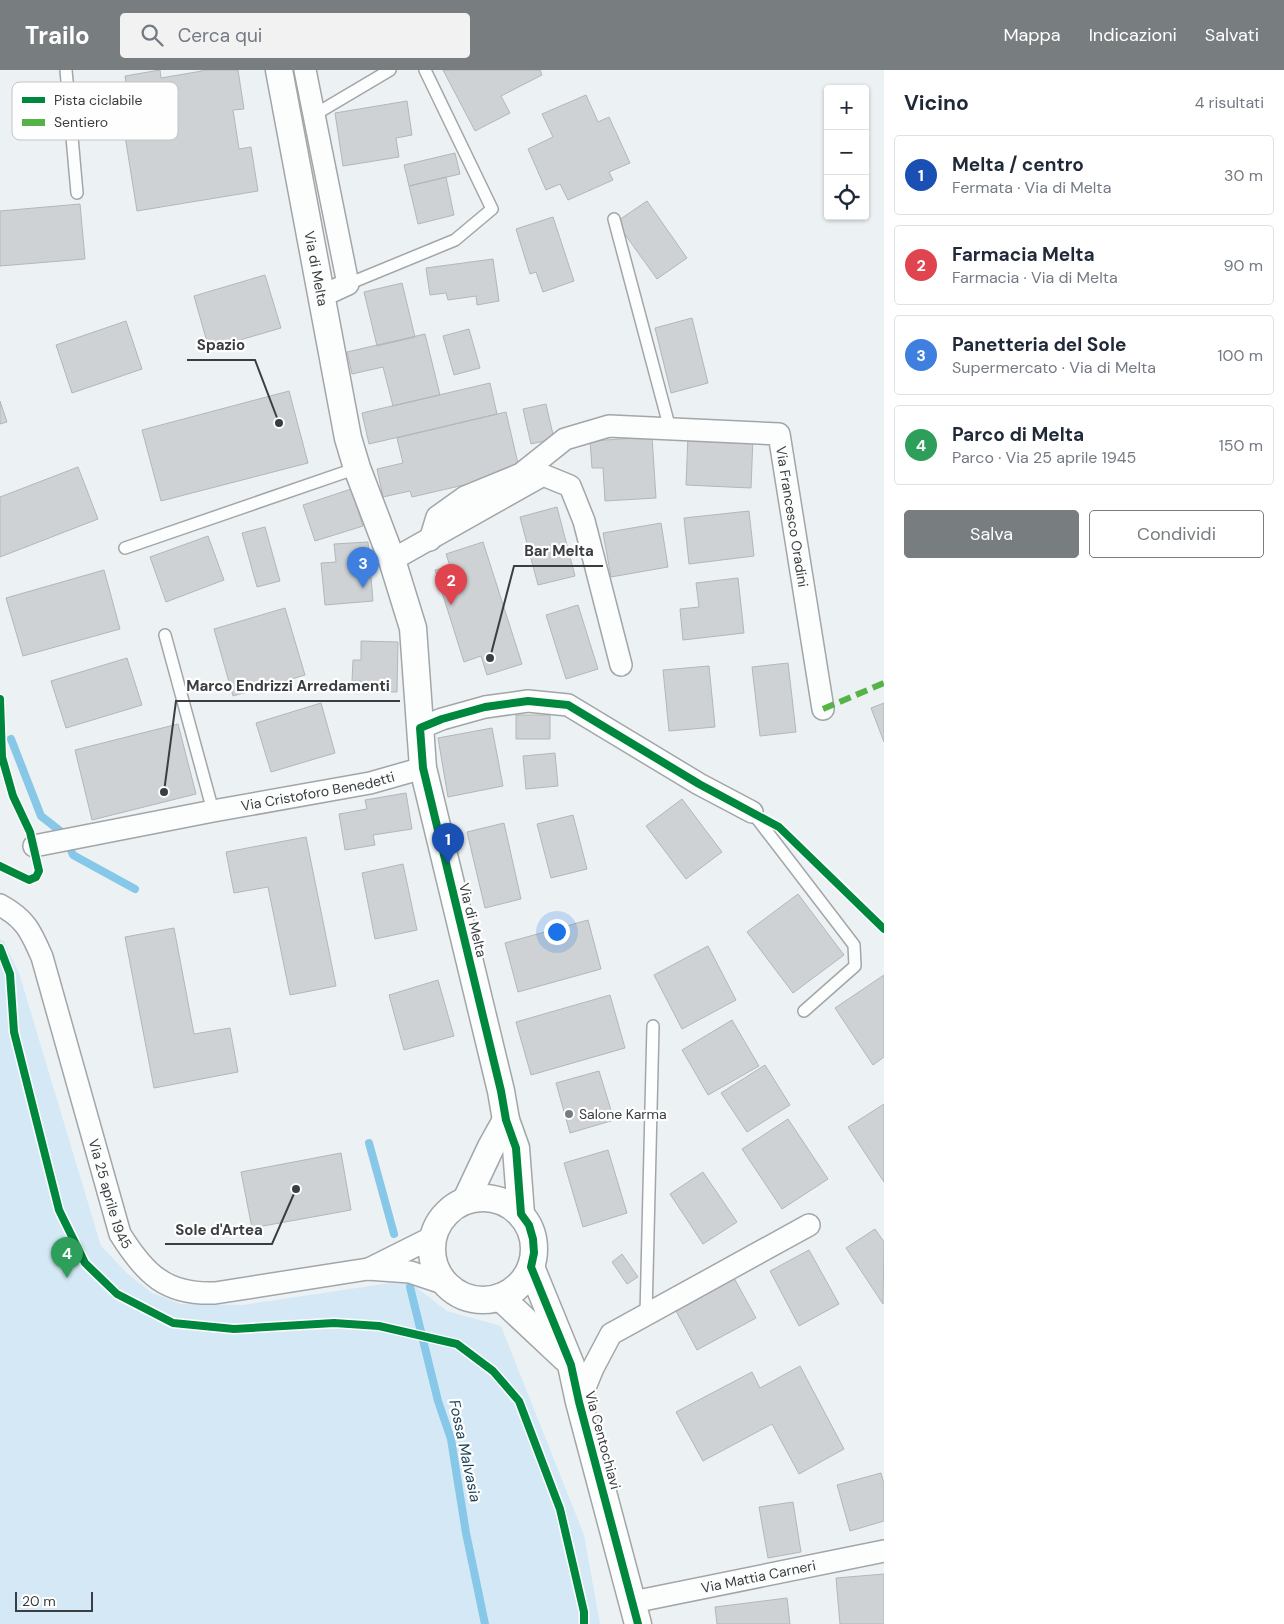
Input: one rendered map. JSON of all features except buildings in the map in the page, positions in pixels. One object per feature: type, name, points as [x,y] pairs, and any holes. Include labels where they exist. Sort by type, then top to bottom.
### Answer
[{"type":"street","name":"Via di Melta","points":[[279,70],[348,438],[357,468],[392,560],[413,628],[423,768],[501,1091],[506,1120],[516,1148],[521,1214],[529,1225],[533,1239],[534,1254],[531,1267]]},
{"type":"street","points":[[305,70],[348,284],[322,296]]},
{"type":"street","name":"Via Francesco Oradini","points":[[430,540],[437,517],[466,497],[521,474],[565,439],[609,426],[779,434],[823,709]]},
{"type":"street","points":[[392,560],[543,475],[570,486],[584,521],[621,665]]},
{"type":"street","points":[[420,728],[442,719],[485,707],[528,701],[568,705],[700,784],[752,812]]},
{"type":"street","name":"Via Cristoforo Benedetti","points":[[34,846],[370,783],[423,768]]},
{"type":"street","name":"Via 25 aprile 1945","points":[[0,905],[9,910],[29,928],[42,957],[120,1234],[143,1267],[162,1282],[178,1290],[198,1294],[368,1269],[410,1272],[446,1284]]},
{"type":"street","points":[[466,1200],[506,1120]]},
{"type":"street","points":[[521,1214],[509,1204],[496,1199],[466,1200],[453,1207],[443,1217],[433,1237],[433,1259],[438,1272],[446,1284],[458,1293],[486,1300],[500,1297],[519,1285],[531,1267]]},
{"type":"street","name":"Via Centochiavi","points":[[579,1402],[593,1368],[611,1334],[809,1225]]},
{"type":"street","name":"Via 25 aprile 1945","points":[[368,1269],[433,1237]]},
{"type":"street","name":"Via Centochiavi","points":[[531,1267],[571,1364],[579,1402],[635,1613]]},
{"type":"street","points":[[500,1297],[571,1364]]},
{"type":"street","name":"Via Mattia Carneri","points":[[635,1613],[884,1551]]},
{"type":"lane","points":[[314,115],[390,70]]},
{"type":"lane","points":[[348,284],[455,240],[492,209],[425,70]]},
{"type":"lane","points":[[72,140],[77,193]]},
{"type":"lane","points":[[614,219],[670,429]]},
{"type":"lane","points":[[124,548],[357,468]]},
{"type":"lane","points":[[165,635],[213,811]]},
{"type":"lane","points":[[752,812],[854,945],[855,966],[804,1010]]},
{"type":"lane","points":[[646,1315],[653,1026]]},
{"type":"shaded area","points":[[0,939],[4,942],[19,973],[101,1246],[128,1274],[152,1293],[181,1304],[243,1305],[390,1283],[412,1284],[447,1311],[501,1326],[584,1535],[600,1624],[0,1624]]},
{"type":"waterway","name":"Fossa Malvasia","points":[[11,739],[41,816],[64,834],[73,855],[135,889]]},
{"type":"waterway","name":"Fossa Malvasia","points":[[369,1143],[394,1234]]},
{"type":"waterway","name":"Fossa Malvasia","points":[[410,1287],[438,1401],[451,1439],[466,1533],[485,1624]]},
{"type":"marked path","points":[[823,709],[884,683]]},
{"type":"cycle path","points":[[0,699],[2,757],[13,796],[30,832],[39,871],[36,877],[29,880],[0,866]]},
{"type":"cycle path","points":[[638,1624],[579,1402],[571,1365],[531,1267],[534,1253],[533,1239],[529,1225],[521,1214],[516,1148],[506,1120],[501,1091],[423,768],[420,728],[442,719],[485,707],[528,701],[568,705],[699,784],[779,827],[884,929]]},
{"type":"cycle path","points":[[0,948],[10,974],[14,1032],[59,1210],[85,1263],[117,1294],[173,1323],[234,1329],[334,1323],[379,1326],[457,1344],[493,1371],[519,1401],[560,1509],[584,1612],[584,1624]]},
{"type":"place","name":"Spazio","points":[[279,423]]},
{"type":"place","name":"Panetteria del Sole","points":[[363,588]]},
{"type":"place","name":"Farmacia Melta","points":[[451,605]]},
{"type":"place","name":"Bar Melta","points":[[490,658]]},
{"type":"place","name":"Marco Endrizzi Arredamenti","points":[[164,792]]},
{"type":"place","name":"Melta / centro","points":[[448,864]]},
{"type":"place","name":"Salone Karma","points":[[569,1114]]},
{"type":"place","name":"Sole d'Artea","points":[[296,1189]]},
{"type":"place","name":"Parco di Melta","points":[[67,1278]]}]
